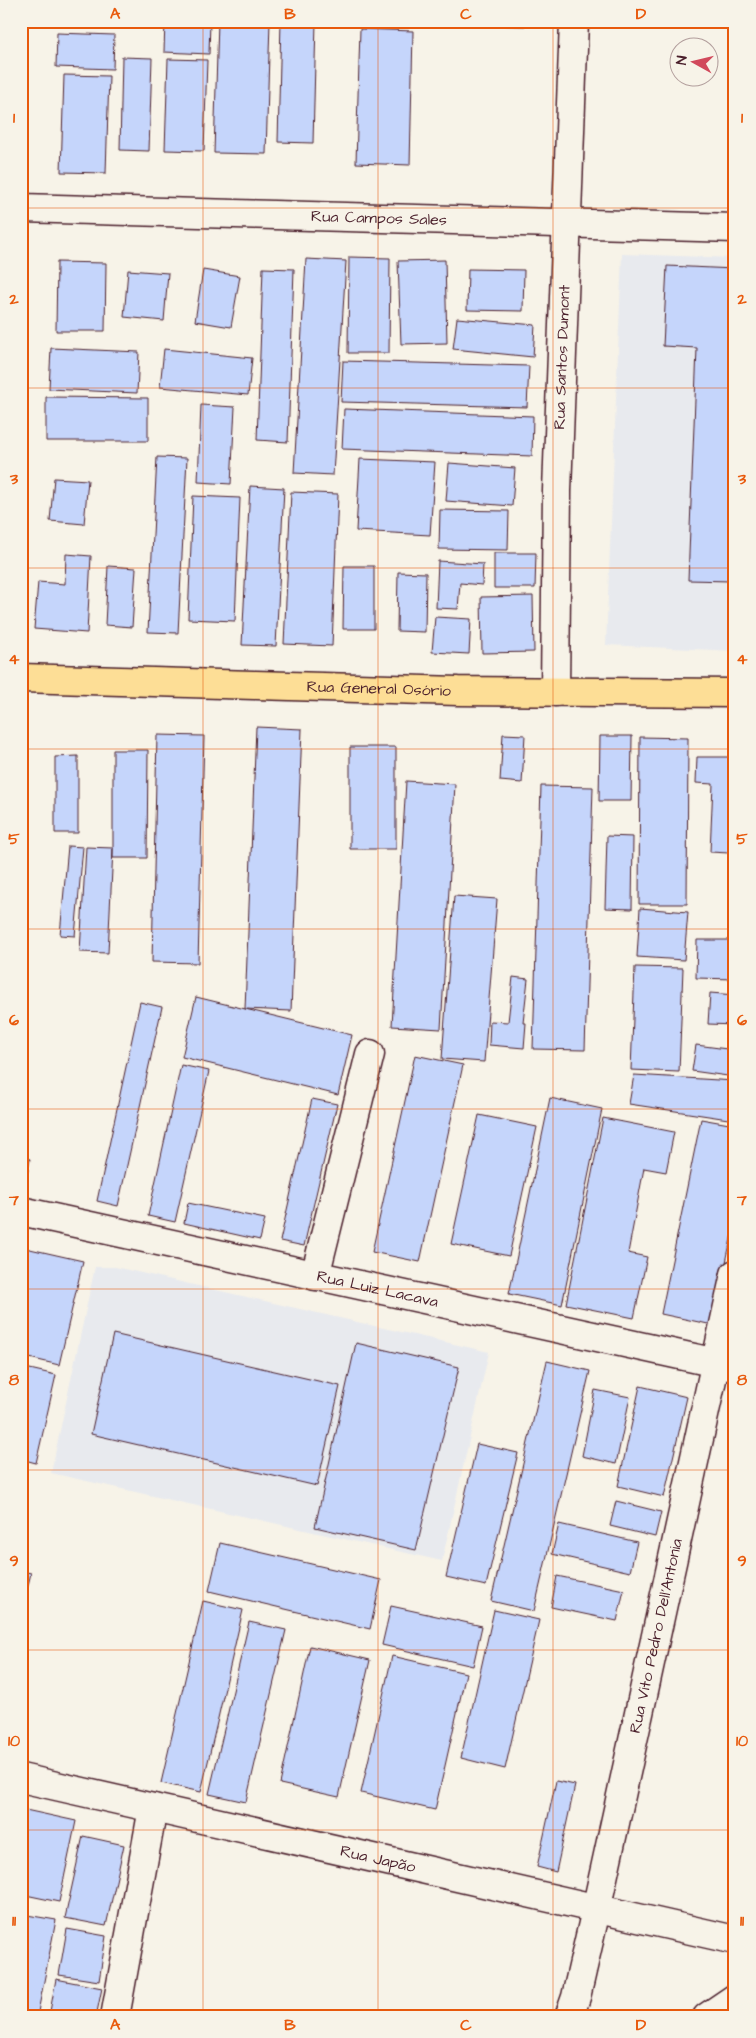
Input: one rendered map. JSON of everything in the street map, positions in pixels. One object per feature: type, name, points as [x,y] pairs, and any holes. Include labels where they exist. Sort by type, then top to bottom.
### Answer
[{"type":"main road","name":"Rua General Osório","points":[[21,678],[555,692],[735,693]]},
{"type":"street","name":"Rua Santos Dumont","points":[[555,692],[557,491],[574,21]]},
{"type":"street","name":"Rua Campos Sales","points":[[21,208],[735,228]]},
{"type":"street","points":[[315,1276],[370,1054]]},
{"type":"street","name":"Rua Luiz Lacava","points":[[21,1211],[725,1365]]},
{"type":"street","name":"Rua Vito Pedro Dell'Antonia","points":[[574,2010],[725,1365],[735,1274]]},
{"type":"street","name":"Rua Japão","points":[[21,1778],[735,1940]]},
{"type":"street","points":[[116,2017],[153,1808]]},
{"type":"street","points":[[707,2017],[735,1998]]},
{"type":"shaded area","points":[[622,254],[735,258],[735,651],[606,645]]},
{"type":"shaded area","points":[[95,1267],[115,1267],[489,1352],[442,1561],[51,1473]]},
{"type":"building","points":[[73,21],[145,21],[145,25],[73,23]]},
{"type":"building","points":[[165,21],[210,21],[209,54],[164,52]]},
{"type":"building","points":[[218,21],[270,21],[266,154],[214,153]]},
{"type":"building","points":[[281,21],[316,21],[313,143],[278,142]]},
{"type":"building","points":[[440,21],[525,21],[525,26],[440,24]]},
{"type":"building","points":[[360,29],[413,31],[410,165],[356,163]]},
{"type":"building","points":[[57,33],[114,35],[113,69],[56,67]]},
{"type":"building","points":[[122,57],[152,58],[149,151],[120,150]]},
{"type":"building","points":[[168,59],[207,60],[204,151],[165,150]]},
{"type":"building","points":[[64,75],[109,76],[106,173],[61,172]]},
{"type":"building","points":[[349,257],[390,258],[389,353],[348,353]]},
{"type":"building","points":[[306,259],[346,261],[333,475],[294,473]]},
{"type":"building","points":[[445,260],[447,343],[401,344],[398,261]]},
{"type":"building","points":[[57,262],[106,263],[105,331],[56,331]]},
{"type":"building","points":[[667,266],[735,269],[735,467],[730,581],[688,580],[697,348],[663,346]]},
{"type":"building","points":[[263,268],[294,269],[288,442],[257,440]]},
{"type":"building","points":[[468,269],[524,270],[523,311],[467,310]]},
{"type":"building","points":[[128,270],[168,273],[164,321],[124,317]]},
{"type":"building","points":[[203,270],[240,276],[231,327],[195,321]]},
{"type":"building","points":[[457,318],[535,325],[533,357],[453,349]]},
{"type":"building","points":[[51,348],[139,352],[137,393],[49,389]]},
{"type":"building","points":[[164,349],[252,358],[248,395],[160,387]]},
{"type":"building","points":[[343,361],[529,366],[527,407],[341,402]]},
{"type":"building","points":[[46,397],[148,398],[148,441],[46,441]]},
{"type":"building","points":[[201,405],[235,407],[231,484],[198,482]]},
{"type":"building","points":[[344,409],[533,416],[532,456],[342,449]]},
{"type":"building","points":[[157,457],[187,458],[178,633],[148,632]]},
{"type":"building","points":[[360,459],[435,462],[430,535],[356,531]]},
{"type":"building","points":[[449,463],[515,468],[512,506],[446,501]]},
{"type":"building","points":[[54,478],[88,480],[84,524],[50,521]]},
{"type":"building","points":[[250,486],[284,488],[276,646],[242,645]]},
{"type":"building","points":[[291,492],[338,494],[332,646],[284,644]]},
{"type":"building","points":[[193,496],[240,498],[235,621],[188,619]]},
{"type":"building","points":[[440,510],[509,511],[508,550],[439,549]]},
{"type":"building","points":[[494,553],[536,553],[535,588],[494,588]]},
{"type":"building","points":[[66,554],[91,556],[87,633],[34,629],[38,582],[65,584]]},
{"type":"building","points":[[438,561],[483,564],[482,585],[460,583],[458,609],[436,608]]},
{"type":"building","points":[[108,566],[136,568],[132,627],[105,625]]},
{"type":"building","points":[[344,566],[374,566],[374,629],[343,629]]},
{"type":"building","points":[[398,572],[426,573],[425,632],[397,631]]},
{"type":"building","points":[[533,596],[534,652],[482,653],[481,597]]},
{"type":"building","points":[[435,617],[471,619],[469,654],[432,652]]},
{"type":"building","points":[[256,727],[302,729],[291,1011],[245,1009]]},
{"type":"building","points":[[503,734],[525,735],[522,783],[500,781]]},
{"type":"building","points":[[157,735],[204,736],[198,963],[152,962]]},
{"type":"building","points":[[600,736],[632,736],[631,801],[599,801]]},
{"type":"building","points":[[640,737],[688,738],[687,904],[639,904]]},
{"type":"building","points":[[350,747],[396,747],[396,849],[350,849]]},
{"type":"building","points":[[113,750],[148,750],[147,858],[113,858]]},
{"type":"building","points":[[78,756],[78,833],[55,833],[55,757]]},
{"type":"building","points":[[697,757],[733,757],[729,853],[710,852],[713,784],[696,783]]},
{"type":"building","points":[[406,781],[455,784],[441,1029],[392,1026]]},
{"type":"building","points":[[541,786],[593,787],[585,1050],[533,1049]]},
{"type":"building","points":[[607,836],[633,837],[632,909],[605,908]]},
{"type":"building","points":[[68,846],[83,847],[75,936],[60,935]]},
{"type":"building","points":[[86,847],[113,848],[108,953],[80,952]]},
{"type":"building","points":[[454,896],[497,899],[484,1062],[442,1059]]},
{"type":"building","points":[[640,908],[688,912],[684,960],[637,957]]},
{"type":"building","points":[[697,940],[735,940],[735,979],[696,978]]},
{"type":"building","points":[[635,967],[683,968],[679,1072],[631,1070]]},
{"type":"building","points":[[513,977],[528,979],[523,1023],[526,1023],[524,1048],[489,1045],[490,1021],[508,1022]]},
{"type":"building","points":[[710,993],[735,995],[735,1025],[708,1024]]},
{"type":"building","points":[[196,997],[352,1035],[338,1095],[182,1057]]},
{"type":"building","points":[[140,1002],[162,1007],[118,1206],[97,1201]]},
{"type":"building","points":[[696,1045],[735,1050],[735,1077],[692,1071]]},
{"type":"building","points":[[415,1055],[463,1065],[420,1262],[372,1252]]},
{"type":"building","points":[[181,1065],[209,1071],[175,1222],[148,1216]]},
{"type":"building","points":[[634,1075],[735,1081],[735,1120],[629,1104]]},
{"type":"building","points":[[550,1098],[602,1109],[562,1305],[509,1294]]},
{"type":"building","points":[[312,1099],[337,1104],[304,1246],[280,1241]]},
{"type":"building","points":[[479,1115],[537,1127],[509,1256],[451,1244]]},
{"type":"building","points":[[603,1118],[674,1132],[666,1172],[644,1168],[628,1253],[647,1257],[634,1318],[566,1304]]},
{"type":"building","points":[[701,1119],[735,1125],[735,1219],[713,1325],[661,1314]]},
{"type":"building","points":[[21,1157],[30,1159],[26,1181],[21,1180]]},
{"type":"building","points":[[188,1203],[265,1219],[260,1240],[184,1223]]},
{"type":"building","points":[[21,1247],[83,1261],[59,1365],[21,1356]]},
{"type":"building","points":[[113,1334],[340,1386],[317,1486],[91,1434]]},
{"type":"building","points":[[356,1343],[459,1367],[416,1550],[315,1527]]},
{"type":"building","points":[[547,1361],[590,1371],[534,1611],[491,1601]]},
{"type":"building","points":[[21,1367],[56,1375],[36,1463],[21,1459]]},
{"type":"building","points":[[640,1386],[687,1397],[664,1497],[618,1486]]},
{"type":"building","points":[[595,1390],[630,1397],[616,1464],[582,1456]]},
{"type":"building","points":[[477,1444],[518,1453],[486,1586],[446,1577]]},
{"type":"building","points":[[616,1501],[661,1512],[655,1537],[610,1526]]},
{"type":"building","points":[[559,1524],[637,1542],[630,1572],[552,1554]]},
{"type":"building","points":[[220,1543],[381,1580],[370,1629],[209,1591]]},
{"type":"building","points":[[21,1571],[31,1573],[21,1614]]},
{"type":"building","points":[[557,1576],[624,1590],[617,1621],[551,1607]]},
{"type":"building","points":[[203,1601],[243,1610],[201,1792],[161,1783]]},
{"type":"building","points":[[391,1606],[482,1626],[473,1666],[382,1645]]},
{"type":"building","points":[[494,1610],[539,1620],[505,1769],[461,1758]]},
{"type":"building","points":[[249,1622],[286,1630],[246,1802],[209,1794]]},
{"type":"building","points":[[310,1646],[370,1660],[339,1797],[280,1784]]},
{"type":"building","points":[[392,1656],[466,1673],[435,1810],[361,1793]]},
{"type":"building","points":[[556,1781],[575,1785],[556,1872],[537,1867]]},
{"type":"building","points":[[21,1809],[76,1821],[59,1902],[21,1894]]},
{"type":"building","points":[[83,1836],[124,1845],[106,1926],[65,1918]]},
{"type":"building","points":[[21,1914],[56,1920],[37,2017],[21,2017]]},
{"type":"building","points":[[67,1929],[106,1936],[99,1981],[59,1975]]},
{"type":"building","points":[[56,1979],[102,1988],[96,2017],[49,2017]]}]
